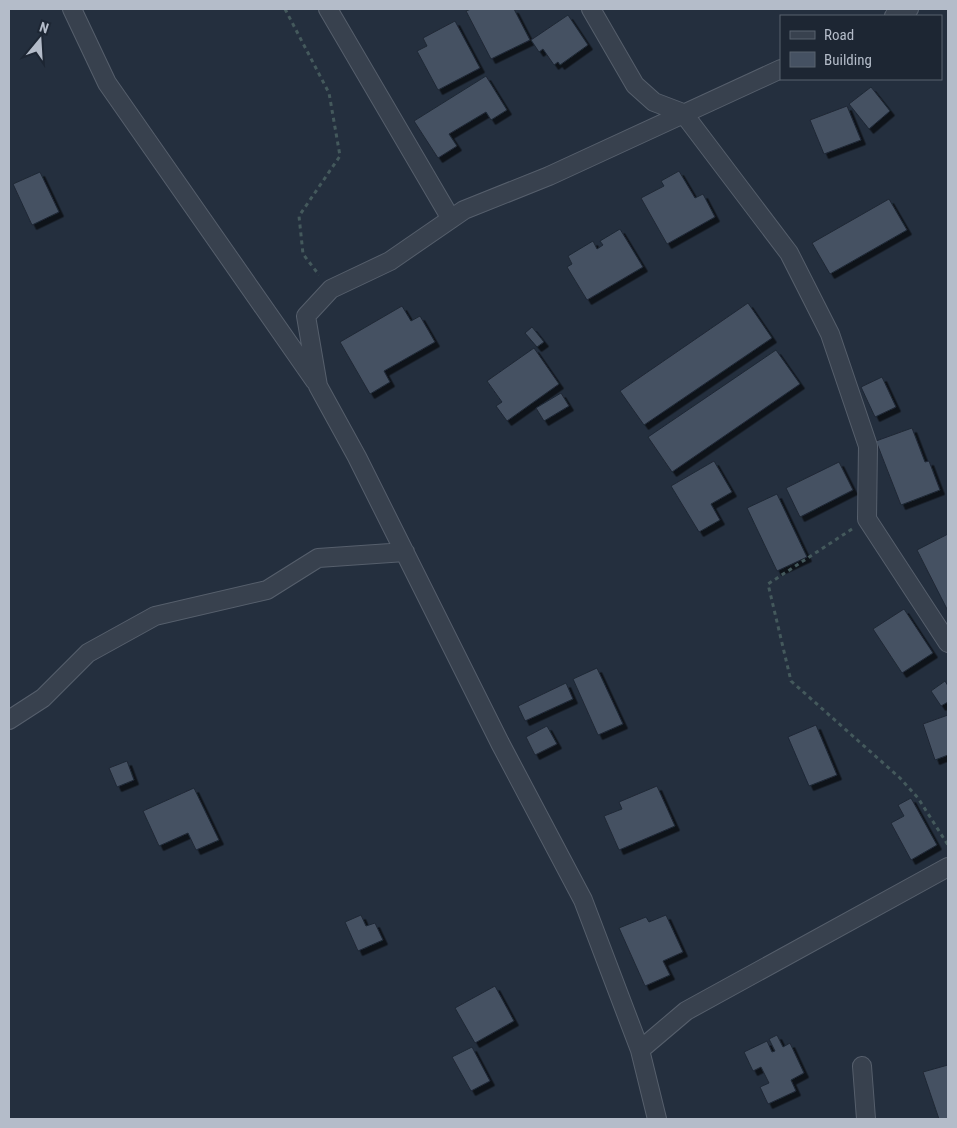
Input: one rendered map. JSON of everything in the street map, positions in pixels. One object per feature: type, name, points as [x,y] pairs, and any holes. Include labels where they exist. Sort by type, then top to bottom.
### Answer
[{"type":"street","points":[[72,9],[107,83],[318,386],[357,457],[500,743],[583,900],[640,1050],[657,1119]]},
{"type":"street","points":[[328,9],[452,219]]},
{"type":"street","points":[[591,9],[635,85],[654,102],[683,113],[789,252],[830,334],[868,446],[867,519],[948,643]]},
{"type":"street","points":[[896,15],[909,9]]},
{"type":"street","points":[[318,386],[306,316],[330,288],[390,261],[464,210],[549,176],[780,69]]},
{"type":"street","points":[[9,720],[43,698],[88,652],[154,616],[267,590],[318,558],[405,552]]},
{"type":"street","points":[[640,1050],[686,1011],[948,867]]},
{"type":"street","points":[[862,1066],[866,1119]]},
{"type":"path","points":[[285,9],[329,93],[340,156],[299,216],[303,254],[330,288]]},
{"type":"path","points":[[867,519],[768,584],[791,681],[900,778],[918,798],[948,845]]},
{"type":"building","points":[[471,9],[514,9],[530,40],[491,59],[466,11]]},
{"type":"building","points":[[568,15],[588,45],[560,65],[558,62],[554,65],[543,49],[539,52],[531,40]]},
{"type":"building","points":[[455,21],[480,68],[438,90],[417,51],[427,46],[423,38]]},
{"type":"building","points":[[486,76],[507,110],[491,120],[486,112],[449,134],[457,146],[438,158],[414,121]]},
{"type":"building","points":[[871,87],[890,111],[869,129],[849,104]]},
{"type":"building","points":[[847,106],[861,140],[824,154],[810,120]]},
{"type":"building","points":[[679,171],[695,198],[703,194],[715,217],[667,244],[641,198],[664,186],[661,181]]},
{"type":"building","points":[[40,172],[59,212],[32,225],[13,184]]},
{"type":"building","points":[[889,199],[907,230],[830,274],[812,243]]},
{"type":"building","points":[[620,229],[643,267],[587,300],[567,267],[572,264],[568,256],[593,241],[597,249],[603,245],[600,241]]},
{"type":"building","points":[[748,303],[772,338],[644,425],[620,391]]},
{"type":"building","points":[[402,306],[411,321],[420,316],[435,342],[384,371],[390,382],[370,394],[340,342]]},
{"type":"building","points":[[532,327],[544,342],[537,347],[525,333]]},
{"type":"building","points":[[534,348],[559,384],[507,421],[496,406],[502,402],[487,381]]},
{"type":"building","points":[[776,350],[800,384],[672,472],[648,437]]},
{"type":"building","points":[[882,377],[896,407],[875,417],[861,387]]},
{"type":"building","points":[[561,393],[569,406],[544,421],[536,408]]},
{"type":"building","points":[[912,428],[925,462],[929,461],[940,490],[901,505],[876,441]]},
{"type":"building","points":[[714,461],[732,492],[711,504],[720,520],[699,532],[671,486]]},
{"type":"building","points":[[839,462],[853,490],[800,517],[786,488]]},
{"type":"building","points":[[777,494],[807,557],[777,571],[747,508]]},
{"type":"building","points":[[948,534],[948,611],[917,550]]},
{"type":"building","points":[[904,609],[933,653],[902,673],[873,629]]},
{"type":"building","points":[[597,668],[623,724],[598,735],[573,679]]},
{"type":"building","points":[[945,681],[948,686],[948,702],[941,706],[931,691]]},
{"type":"building","points":[[566,683],[573,699],[525,721],[518,706]]},
{"type":"building","points":[[948,715],[948,755],[935,760],[923,724]]},
{"type":"building","points":[[816,725],[837,775],[809,786],[788,737]]},
{"type":"building","points":[[547,726],[557,744],[535,755],[526,737]]},
{"type":"building","points":[[127,761],[134,780],[117,787],[109,768]]},
{"type":"building","points":[[657,786],[675,826],[619,850],[604,816],[622,809],[619,802]]},
{"type":"building","points":[[194,788],[219,840],[196,850],[188,833],[159,846],[143,811]]},
{"type":"building","points":[[911,798],[937,845],[911,860],[891,823],[904,816],[898,805]]},
{"type":"building","points":[[361,915],[366,926],[375,923],[383,940],[358,951],[345,922]]},
{"type":"building","points":[[666,915],[683,952],[663,961],[670,975],[645,986],[619,928],[646,917],[649,922]]},
{"type":"building","points":[[495,986],[514,1021],[475,1043],[455,1008]]},
{"type":"building","points":[[777,1035],[783,1047],[790,1043],[804,1073],[791,1080],[796,1091],[768,1104],[760,1087],[769,1083],[761,1067],[753,1071],[744,1052],[767,1041],[772,1052],[775,1051],[769,1039]]},
{"type":"building","points":[[472,1047],[490,1081],[471,1091],[452,1057]]},
{"type":"building","points":[[948,1065],[948,1119],[939,1119],[923,1072]]}]
